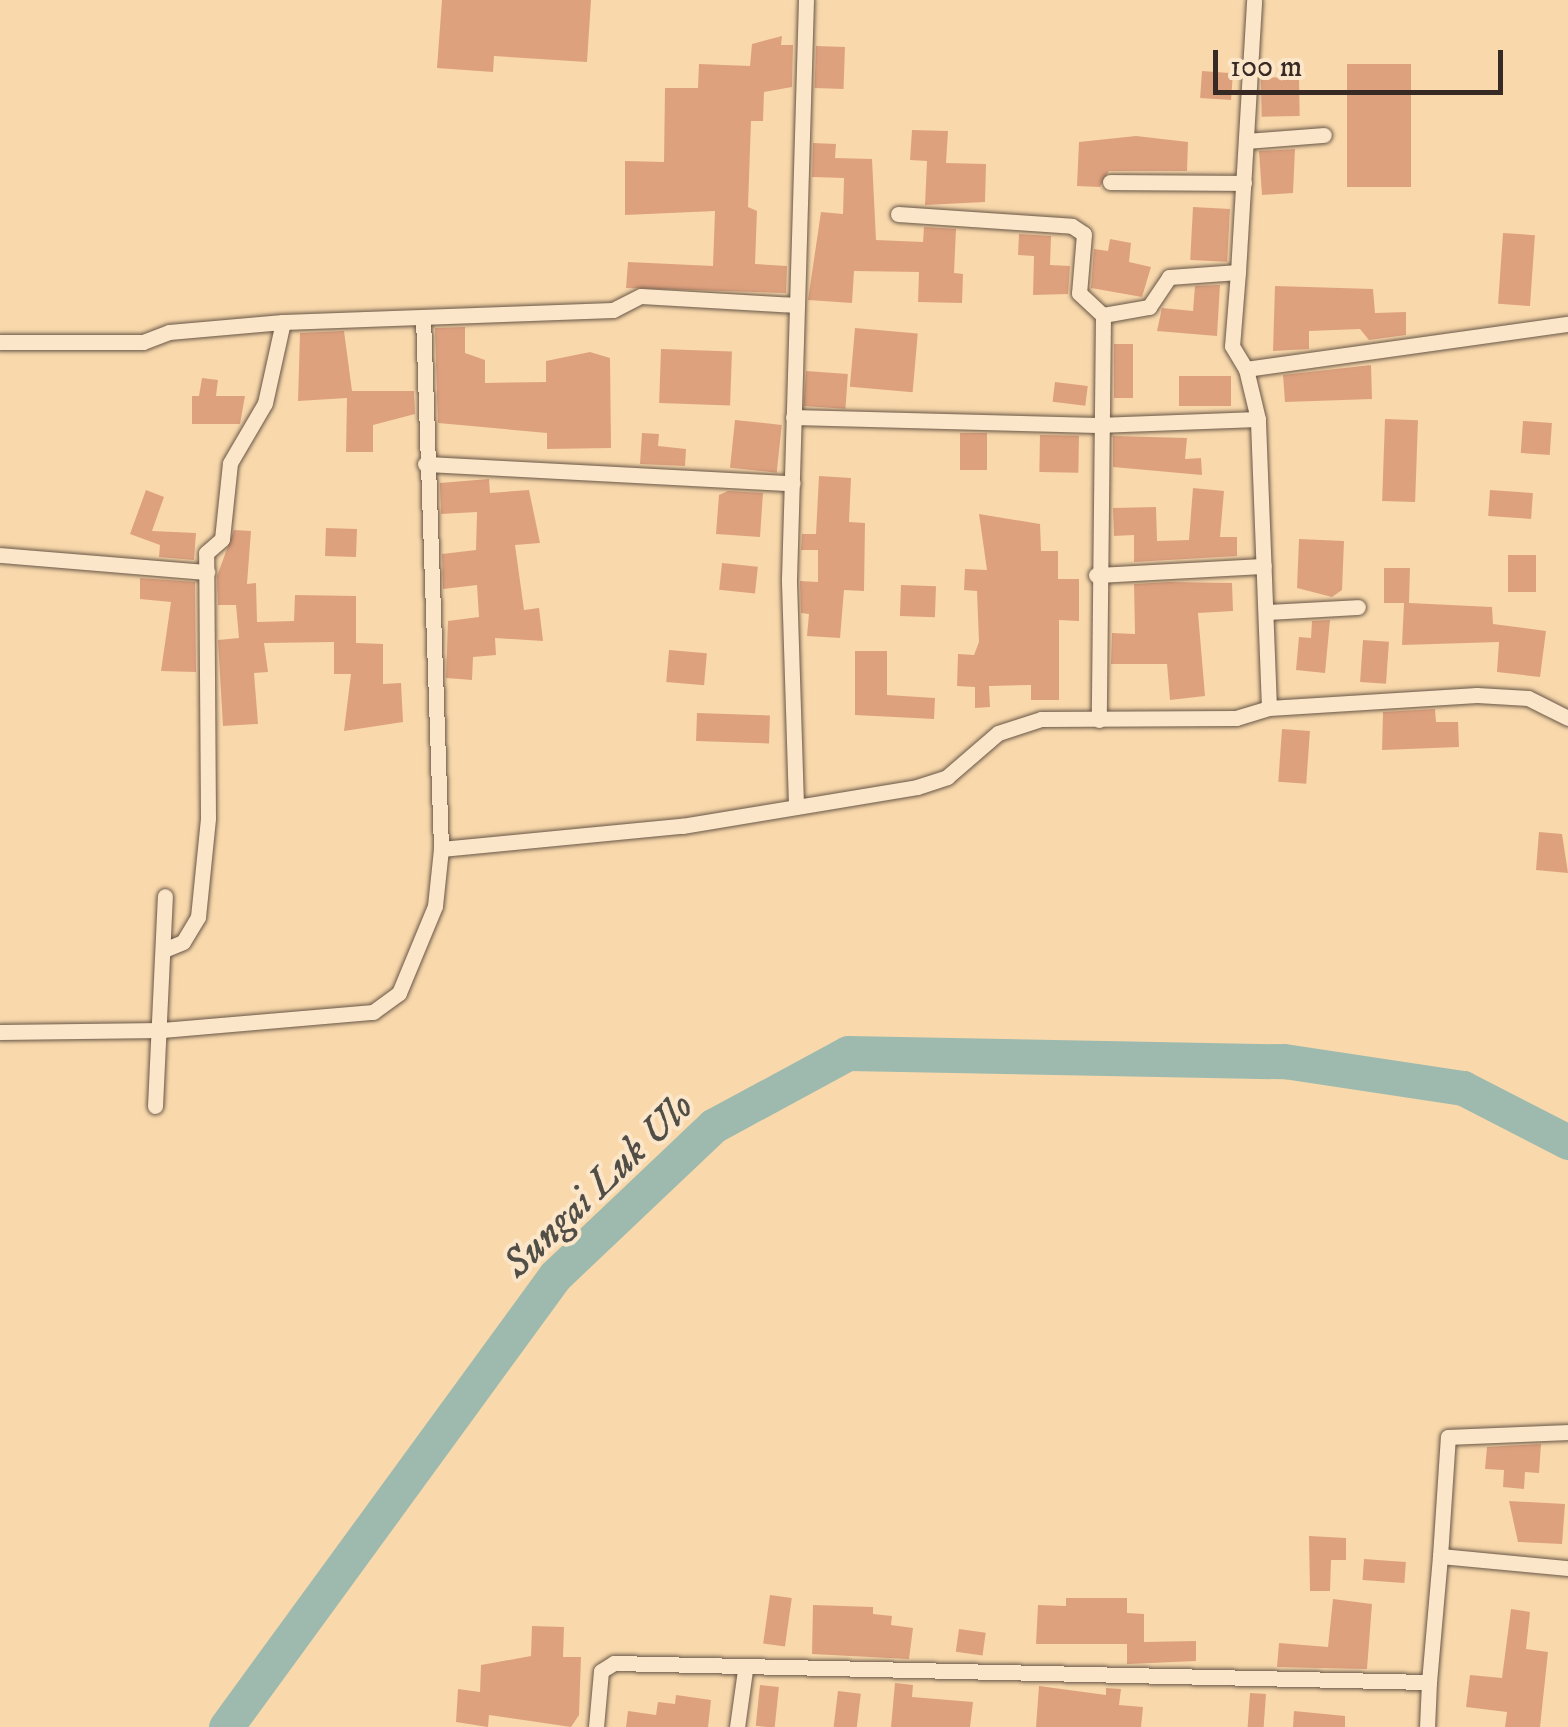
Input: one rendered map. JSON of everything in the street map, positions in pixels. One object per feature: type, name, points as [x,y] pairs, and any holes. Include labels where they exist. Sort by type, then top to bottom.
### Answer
[{"type":"street","points":[[796,804],[793,417],[806,0]]},
{"type":"street","points":[[1254,0],[1232,346],[1246,369],[1258,419],[1268,708]]},
{"type":"street","points":[[1247,141],[1324,135]]},
{"type":"street","points":[[1110,182],[1244,183]]},
{"type":"street","points":[[898,214],[1080,230],[1086,241],[1079,293],[1102,329],[1097,425],[1098,720]]},
{"type":"street","points":[[1102,329],[1149,307],[1169,277],[1238,272]]},
{"type":"street","points":[[0,342],[143,342],[170,332],[282,322],[614,310],[641,296],[798,305]]},
{"type":"street","points":[[0,1032],[162,1030],[252,1024],[373,1012],[390,1003],[436,906],[441,849],[423,317]]},
{"type":"street","points":[[166,948],[183,942],[198,917],[208,799],[206,553],[222,538],[230,463],[265,403],[282,322]]},
{"type":"street","points":[[1246,369],[1568,324]]},
{"type":"street","points":[[793,417],[1097,425],[1258,419]]},
{"type":"street","points":[[425,464],[793,483]]},
{"type":"street","points":[[0,555],[206,572]]},
{"type":"street","points":[[1096,575],[1264,566]]},
{"type":"street","points":[[1266,612],[1358,607]]},
{"type":"street","points":[[441,849],[682,826],[947,777],[998,734],[1040,720],[1236,718],[1268,708],[1499,696],[1528,698],[1568,717]]},
{"type":"street","points":[[156,1106],[166,948],[165,896]]},
{"type":"street","points":[[1427,1727],[1448,1437],[1568,1432]]},
{"type":"street","points":[[1440,1556],[1568,1568]]},
{"type":"street","points":[[596,1727],[606,1664],[1429,1682]]},
{"type":"street","points":[[738,1727],[745,1670]]},
{"type":"building","points":[[442,0],[591,0],[587,62],[494,56],[493,72],[437,68]]},
{"type":"building","points":[[782,36],[781,45],[793,45],[792,87],[764,92],[763,121],[751,121],[748,207],[757,211],[755,264],[787,266],[786,293],[626,288],[628,262],[713,266],[715,211],[625,215],[625,161],[664,162],[665,88],[698,88],[699,64],[750,66],[752,44]]},
{"type":"building","points":[[816,46],[845,47],[844,89],[815,88]]},
{"type":"building","points":[[1347,64],[1411,64],[1411,187],[1347,187]]},
{"type":"building","points":[[1202,71],[1233,73],[1231,100],[1200,98]]},
{"type":"building","points":[[1299,77],[1300,116],[1262,117],[1261,78]]},
{"type":"building","points":[[912,130],[948,131],[946,163],[986,164],[985,202],[925,205],[927,161],[910,160]]},
{"type":"building","points":[[1136,136],[1188,142],[1187,171],[1109,171],[1100,187],[1077,186],[1079,142]]},
{"type":"building","points":[[813,143],[836,144],[835,158],[872,159],[876,240],[923,242],[924,227],[956,229],[954,273],[963,274],[962,303],[918,302],[919,272],[854,271],[852,303],[808,300],[821,212],[843,214],[844,178],[812,177]]},
{"type":"building","points":[[1295,149],[1293,193],[1262,195],[1259,151]]},
{"type":"building","points":[[1193,207],[1230,209],[1227,262],[1190,260]]},
{"type":"building","points":[[1503,233],[1535,235],[1530,306],[1498,304]]},
{"type":"building","points":[[1019,234],[1051,236],[1050,265],[1070,266],[1068,294],[1033,295],[1034,256],[1018,255]]},
{"type":"building","points":[[1110,239],[1131,243],[1129,262],[1151,267],[1142,297],[1091,288],[1094,249],[1108,251]]},
{"type":"building","points":[[1220,285],[1217,336],[1157,331],[1162,308],[1193,311],[1195,286]]},
{"type":"building","points":[[1275,286],[1373,289],[1375,313],[1406,312],[1406,335],[1369,340],[1360,329],[1309,331],[1309,349],[1273,351]]},
{"type":"building","points":[[465,327],[465,353],[485,360],[485,383],[546,382],[546,361],[590,352],[610,358],[611,448],[547,449],[547,433],[438,423],[435,328]]},
{"type":"building","points":[[855,328],[918,333],[913,392],[850,387]]},
{"type":"building","points":[[344,331],[352,391],[414,391],[415,414],[373,425],[373,452],[346,452],[347,398],[298,401],[300,333]]},
{"type":"building","points":[[1114,344],[1133,344],[1133,398],[1114,398]]},
{"type":"building","points":[[661,349],[732,351],[730,405],[659,403]]},
{"type":"building","points":[[1371,365],[1372,399],[1285,402],[1283,375]]},
{"type":"building","points":[[806,371],[848,374],[845,409],[804,406]]},
{"type":"building","points":[[1179,376],[1231,376],[1231,406],[1179,406]]},
{"type":"building","points":[[202,378],[218,380],[216,396],[245,396],[240,424],[192,424],[192,396],[199,396]]},
{"type":"building","points":[[1055,382],[1088,386],[1085,406],[1053,402]]},
{"type":"building","points":[[1385,419],[1418,420],[1415,502],[1382,501]]},
{"type":"building","points":[[735,420],[782,425],[777,473],[730,468]]},
{"type":"building","points":[[1523,421],[1552,423],[1550,455],[1521,453]]},
{"type":"building","points":[[642,433],[659,434],[658,446],[686,449],[685,466],[640,464]]},
{"type":"building","points":[[960,433],[987,433],[987,470],[960,470]]},
{"type":"building","points":[[1040,435],[1079,436],[1078,473],[1039,472]]},
{"type":"building","points":[[1113,436],[1187,438],[1185,459],[1201,458],[1202,475],[1113,467]]},
{"type":"building","points":[[819,476],[851,478],[849,522],[865,523],[864,591],[844,590],[840,638],[807,636],[809,614],[801,613],[800,581],[818,582],[818,550],[801,550],[802,534],[816,534]]},
{"type":"building","points":[[489,479],[490,493],[529,490],[540,543],[515,545],[524,610],[539,608],[543,641],[495,638],[496,655],[473,657],[472,680],[446,678],[448,621],[479,617],[477,585],[443,589],[442,554],[476,550],[477,512],[441,514],[440,483]]},
{"type":"building","points":[[1193,488],[1224,491],[1220,537],[1237,537],[1237,556],[1134,562],[1134,535],[1114,536],[1113,508],[1156,507],[1157,541],[1189,540]]},
{"type":"building","points":[[146,490],[164,497],[152,531],[196,533],[194,560],[159,557],[160,545],[130,534]]},
{"type":"building","points":[[1490,490],[1533,493],[1531,519],[1488,516]]},
{"type":"building","points":[[728,491],[763,493],[760,537],[716,534],[719,495]]},
{"type":"building","points":[[979,514],[1040,524],[1041,551],[1058,551],[1058,579],[1079,579],[1079,621],[1059,620],[1059,700],[1031,700],[1031,685],[989,686],[990,707],[975,708],[975,687],[957,686],[958,654],[974,655],[979,642],[977,591],[964,590],[965,569],[987,570]]},
{"type":"building","points":[[326,528],[357,529],[356,557],[325,556]]},
{"type":"building","points":[[234,530],[251,531],[247,584],[256,583],[257,622],[294,621],[295,595],[356,596],[356,643],[383,644],[383,684],[401,683],[403,722],[344,731],[351,674],[334,674],[334,642],[264,643],[268,672],[254,673],[258,724],[223,726],[218,640],[239,638],[236,605],[218,605],[217,576]]},
{"type":"building","points":[[1299,539],[1344,541],[1342,590],[1332,597],[1297,588]]},
{"type":"building","points":[[1508,555],[1536,555],[1536,592],[1508,592]]},
{"type":"building","points":[[722,563],[758,567],[755,594],[719,590]]},
{"type":"building","points":[[1384,568],[1410,568],[1409,603],[1492,607],[1493,624],[1546,631],[1540,677],[1497,672],[1499,642],[1402,645],[1404,603],[1384,603]]},
{"type":"building","points":[[140,578],[195,582],[196,672],[161,671],[171,602],[140,599]]},
{"type":"building","points":[[1232,583],[1233,611],[1198,613],[1205,696],[1170,700],[1167,664],[1111,664],[1112,633],[1135,634],[1134,584]]},
{"type":"building","points":[[901,585],[936,586],[935,617],[900,616]]},
{"type":"building","points":[[1330,620],[1325,673],[1296,670],[1299,637],[1311,638],[1312,621]]},
{"type":"building","points":[[1363,640],[1389,642],[1386,684],[1360,682]]},
{"type":"building","points":[[669,650],[707,653],[704,685],[666,682]]},
{"type":"building","points":[[855,651],[887,651],[887,695],[935,698],[934,719],[855,715]]},
{"type":"building","points":[[1435,709],[1436,722],[1458,722],[1459,747],[1382,750],[1383,712]]},
{"type":"building","points":[[697,713],[770,716],[769,744],[696,741]]},
{"type":"building","points":[[1282,729],[1310,731],[1306,784],[1278,782]]},
{"type":"building","points":[[1539,832],[1562,834],[1568,873],[1536,870]]},
{"type":"building","points":[[1541,1444],[1539,1473],[1525,1472],[1524,1489],[1503,1487],[1504,1470],[1485,1469],[1487,1447]]},
{"type":"building","points":[[1509,1501],[1565,1504],[1562,1544],[1518,1542]]},
{"type":"building","points":[[1309,1536],[1346,1538],[1346,1560],[1331,1560],[1330,1591],[1310,1591]]},
{"type":"building","points":[[1364,1559],[1406,1562],[1404,1583],[1363,1580]]},
{"type":"building","points":[[770,1595],[792,1598],[785,1647],[763,1644]]},
{"type":"building","points":[[1066,1598],[1127,1598],[1127,1613],[1144,1614],[1144,1642],[1196,1641],[1196,1661],[1127,1664],[1127,1644],[1036,1644],[1038,1605],[1066,1606]]},
{"type":"building","points":[[1333,1599],[1372,1604],[1367,1669],[1277,1667],[1279,1643],[1328,1647]]},
{"type":"building","points":[[813,1605],[873,1607],[873,1614],[892,1616],[891,1625],[913,1628],[909,1659],[812,1654]]},
{"type":"building","points":[[1511,1609],[1530,1612],[1526,1649],[1548,1652],[1540,1727],[1505,1727],[1507,1712],[1466,1707],[1470,1675],[1502,1678]]},
{"type":"building","points":[[532,1626],[564,1627],[563,1657],[581,1657],[579,1715],[571,1727],[489,1715],[488,1727],[456,1722],[458,1689],[480,1692],[481,1665],[531,1656]]},
{"type":"building","points":[[959,1629],[986,1633],[983,1656],[956,1652]]},
{"type":"building","points":[[895,1683],[913,1685],[912,1697],[973,1702],[970,1727],[891,1727]]},
{"type":"building","points":[[760,1685],[779,1687],[775,1727],[756,1726]]},
{"type":"building","points":[[1039,1686],[1106,1695],[1106,1688],[1121,1689],[1119,1705],[1143,1707],[1141,1727],[1036,1727]]},
{"type":"building","points":[[838,1691],[861,1694],[857,1727],[834,1727]]},
{"type":"building","points":[[1250,1693],[1266,1694],[1264,1727],[1248,1727]]},
{"type":"building","points":[[676,1695],[711,1700],[708,1727],[626,1727],[628,1711],[656,1715],[658,1702],[675,1704]]},
{"type":"building","points":[[1294,1711],[1345,1716],[1345,1727],[1293,1727]]},
{"type":"waterway","name":"Sungai Luk Ulo","points":[[226,1727],[555,1276],[713,1126],[848,1053],[1284,1061],[1463,1088],[1568,1142]]}]
